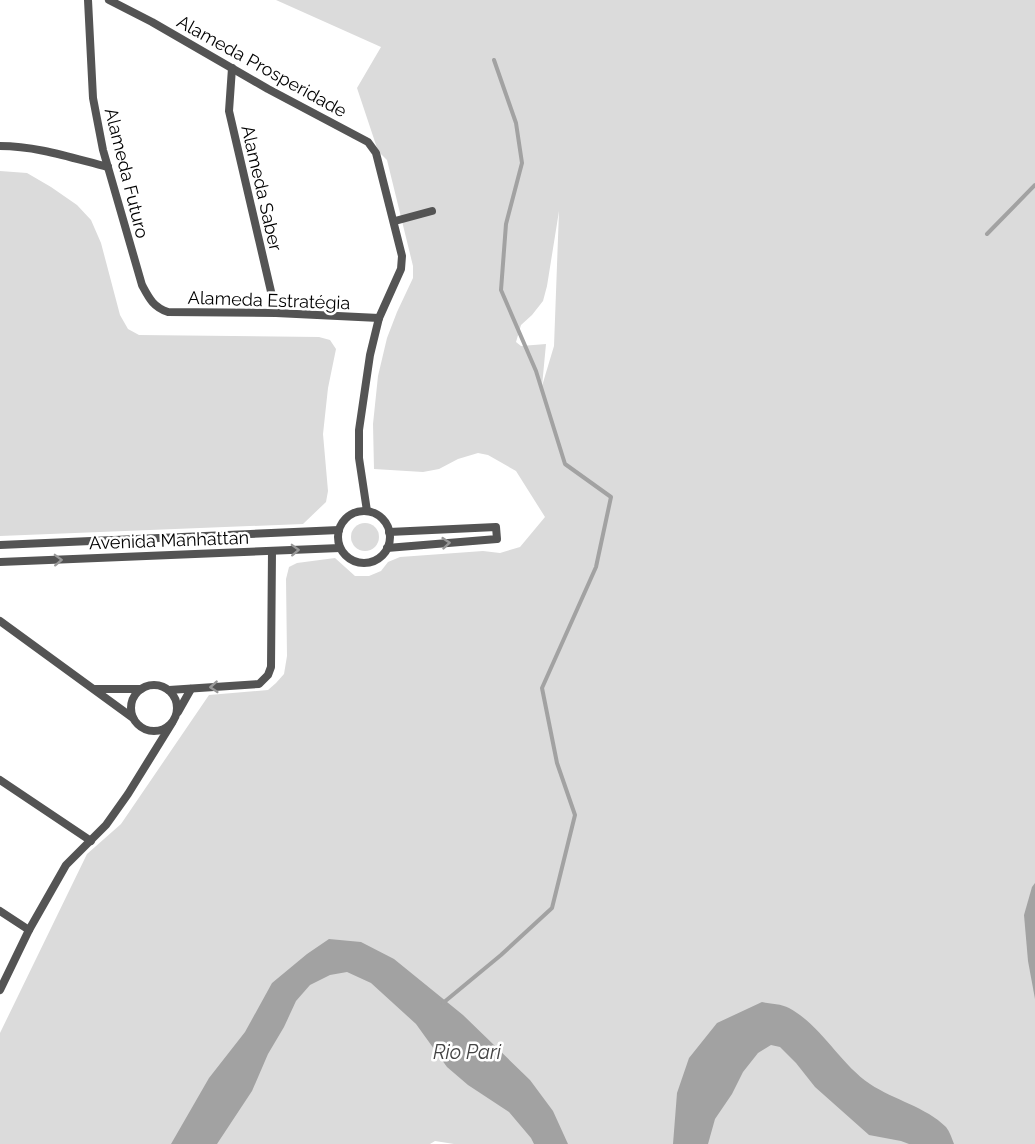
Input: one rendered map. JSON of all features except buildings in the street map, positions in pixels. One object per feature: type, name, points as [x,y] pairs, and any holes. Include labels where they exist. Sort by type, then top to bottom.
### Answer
[{"type":"lane","name":"Alameda Futuro","points":[[88,0],[93,98],[103,150],[142,285],[151,302],[159,309]]},
{"type":"lane","name":"Alameda Prosperidade","points":[[109,0],[368,142],[376,153],[394,221]]},
{"type":"lane","name":"Alameda Saber","points":[[232,68],[229,111],[276,313]]},
{"type":"lane","points":[[0,146],[39,149],[108,166]]},
{"type":"lane","points":[[367,511],[359,458],[359,430],[370,355],[379,318],[401,269],[402,256],[394,221],[432,211]]},
{"type":"lane","name":"Alameda Estratégia","points":[[159,309],[168,312],[276,313],[379,318]]},
{"type":"lane","points":[[367,511],[375,513],[387,524],[390,540],[383,555],[369,563],[361,563],[352,561],[340,548],[339,530],[349,515],[367,511]]},
{"type":"lane","points":[[387,548],[497,539],[496,527],[389,532]]},
{"type":"lane","name":"Avenida Manhattan","points":[[0,545],[339,530]]},
{"type":"lane","name":"Avenida Manhattan","points":[[0,562],[340,548]]},
{"type":"lane","points":[[169,690],[259,684],[268,675],[271,666],[272,550]]},
{"type":"lane","points":[[0,621],[133,718]]},
{"type":"lane","points":[[147,730],[159,731],[174,720],[177,709],[176,700],[169,690],[161,686],[153,685],[141,690],[135,696],[131,711],[137,724],[147,730],[152,737],[154,751]]},
{"type":"lane","points":[[93,689],[141,690]]},
{"type":"lane","points":[[0,990],[29,930],[66,865],[106,825],[128,794],[174,720],[190,689]]},
{"type":"lane","points":[[0,780],[91,841]]},
{"type":"lane","points":[[0,911],[29,930]]},
{"type":"shaded area","points":[[276,0],[1035,0],[1035,1144],[454,1144],[435,1141],[430,1144],[0,1144],[0,1033],[87,854],[121,824],[209,695],[268,690],[284,674],[287,656],[286,579],[289,567],[297,563],[335,558],[355,576],[369,576],[381,571],[388,562],[400,557],[483,551],[500,553],[520,547],[545,517],[516,471],[488,455],[478,453],[458,459],[439,469],[423,472],[374,469],[373,424],[378,376],[387,338],[413,278],[413,266],[387,160],[378,151],[357,88],[381,47]],"holes":[[[559,211],[554,346],[542,386],[546,344],[521,346],[516,342],[521,325],[543,301]]]},
{"type":"shaded area","points":[[0,171],[27,173],[77,205],[91,220],[101,243],[120,315],[128,329],[139,335],[319,337],[330,340],[336,349],[328,388],[323,434],[328,491],[326,502],[303,524],[0,536]]},
{"type":"shaded area","points":[[365,523],[375,527],[379,537],[375,547],[365,551],[355,547],[351,537],[355,527]]},
{"type":"water","points":[[1035,883],[1035,999],[1028,961],[1024,915]]},
{"type":"water","name":"Rio Pari","points":[[329,939],[361,942],[394,959],[463,1015],[530,1080],[553,1111],[568,1144],[534,1144],[509,1112],[468,1085],[447,1067],[416,1024],[371,983],[347,972],[330,975],[310,985],[296,1001],[268,1054],[252,1091],[217,1144],[171,1144],[209,1078],[245,1032],[272,983]]},
{"type":"water","points":[[762,1002],[786,1007],[801,1016],[821,1034],[849,1066],[870,1084],[938,1120],[946,1127],[954,1144],[909,1144],[869,1135],[815,1087],[780,1047],[771,1045],[758,1053],[743,1072],[732,1094],[715,1119],[708,1144],[673,1144],[677,1093],[689,1058],[717,1023]]},
{"type":"waterway","points":[[443,1003],[501,955],[552,908],[575,815],[557,763],[542,688],[596,567],[611,497],[565,464],[536,371],[501,290],[506,224],[522,163],[516,123],[494,60]]},
{"type":"waterway","points":[[987,234],[1035,185]]}]
